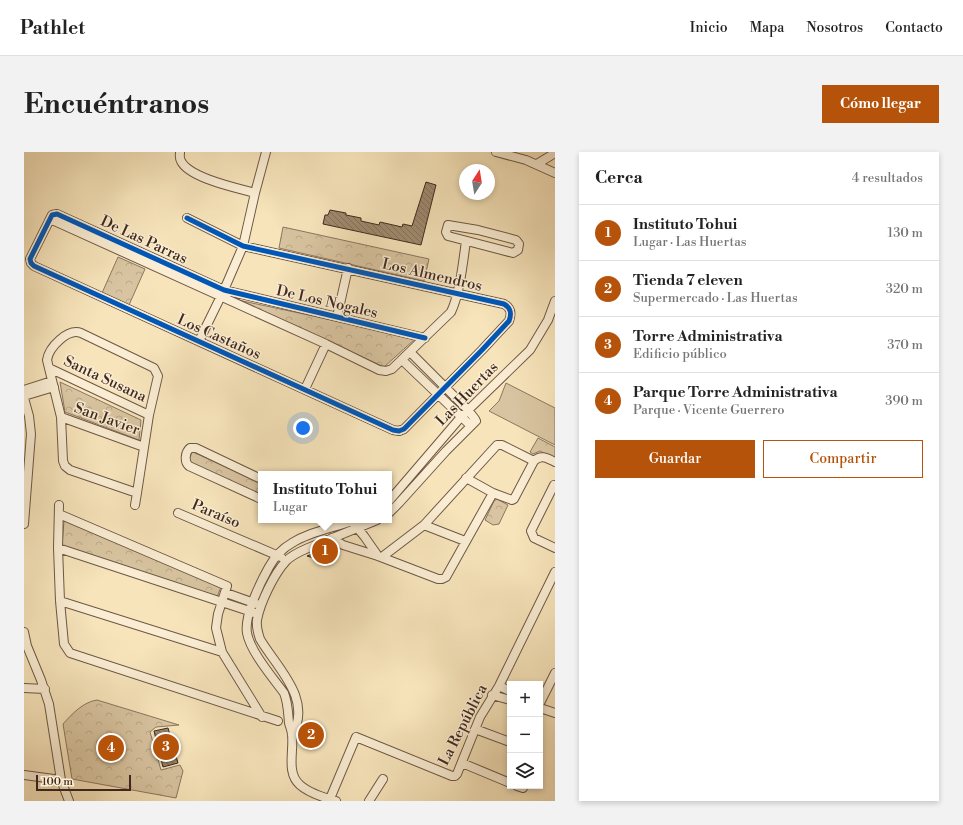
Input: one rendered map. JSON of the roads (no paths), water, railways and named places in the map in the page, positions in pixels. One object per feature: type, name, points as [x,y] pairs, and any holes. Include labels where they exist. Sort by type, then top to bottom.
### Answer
[{"type":"street","points":[[180,152],[181,162],[190,170],[208,179],[255,193]]},
{"type":"street","points":[[199,341],[243,246],[266,152]]},
{"type":"street","points":[[496,152],[537,164],[555,172]]},
{"type":"street","points":[[537,164],[555,153]]},
{"type":"street","name":"De Las Parras","points":[[31,263],[30,259],[52,216],[57,214],[222,293]]},
{"type":"street","name":"Los Almendros","points":[[187,218],[243,246],[348,268],[508,306],[511,312],[509,321],[404,429],[399,431]]},
{"type":"street","points":[[450,225],[478,230],[516,240],[519,244],[518,250],[513,253],[466,241],[448,236],[446,227],[450,225]]},
{"type":"street","points":[[466,241],[457,294],[451,312],[402,360],[461,417],[473,423]]},
{"type":"street","name":"Los Castaños","points":[[31,263],[34,266],[393,430],[399,431]]},
{"type":"street","points":[[337,317],[348,268]]},
{"type":"street","name":"De Los Nogales","points":[[222,293],[337,317],[425,338]]},
{"type":"street","name":"De Los Nogales","points":[[222,293],[379,370],[386,371],[392,369],[402,360]]},
{"type":"street","name":"Las Huertas","points":[[392,498],[461,417],[530,350],[548,320],[555,301]]},
{"type":"street","points":[[135,505],[137,493],[144,447],[149,416],[158,376],[157,372],[154,368],[77,332],[67,336],[50,349],[48,354],[49,368],[61,417],[63,461],[65,466],[70,470],[137,493]]},
{"type":"street","points":[[305,389],[326,344]]},
{"type":"street","points":[[410,352],[468,410],[473,423]]},
{"type":"street","name":"Santa Susana","points":[[49,368],[149,416]]},
{"type":"street","points":[[24,390],[53,384]]},
{"type":"street","points":[[24,524],[31,434],[29,416],[24,397],[53,384]]},
{"type":"street","name":"San Javier","points":[[61,417],[144,447]]},
{"type":"street","name":"Las Huertas","points":[[392,511],[400,504],[446,451],[473,423]]},
{"type":"street","points":[[380,557],[424,525],[497,445],[502,445],[534,461]]},
{"type":"street","points":[[258,478],[196,448],[190,448],[186,452],[186,462],[188,466],[258,498]]},
{"type":"street","points":[[466,478],[509,500],[514,499],[534,461],[538,457],[543,456],[555,462]]},
{"type":"street","points":[[554,485],[552,496],[531,531],[534,538],[555,548]]},
{"type":"street","points":[[332,538],[343,545],[438,579],[442,579],[446,577],[493,493]]},
{"type":"street","points":[[59,505],[58,548],[60,601],[64,644],[70,653],[278,721]]},
{"type":"street","name":"Paraíso","points":[[178,513],[287,560]]},
{"type":"street","points":[[59,514],[225,585],[227,588],[226,593],[218,614],[216,628],[222,652],[262,717]]},
{"type":"street","points":[[332,800],[305,789],[294,777],[292,767],[292,735],[289,724],[288,701],[250,643],[247,633],[247,622],[259,587],[269,566],[277,556],[290,544],[303,537],[343,523]]},
{"type":"street","points":[[354,523],[380,557]]},
{"type":"street","points":[[292,735],[298,725],[299,708],[297,698],[260,639],[257,631],[257,621],[262,606],[278,572],[287,560],[297,553],[369,523]]},
{"type":"street","points":[[424,525],[465,541]]},
{"type":"street","points":[[58,548],[259,615]]},
{"type":"street","name":"La República","points":[[332,800],[356,737],[452,776],[457,774],[484,708],[499,686],[555,572]]},
{"type":"street","points":[[226,593],[262,606]]},
{"type":"street","points":[[60,601],[222,652]]},
{"type":"street","points":[[24,632],[25,646],[45,690],[53,725],[61,780],[69,801]]},
{"type":"street","points":[[543,698],[555,673]]},
{"type":"street","points":[[499,686],[507,690]]},
{"type":"street","points":[[24,688],[45,690]]},
{"type":"street","points":[[492,695],[507,699]]},
{"type":"street","points":[[543,706],[552,712]]},
{"type":"street","points":[[475,728],[507,741]]},
{"type":"street","points":[[462,763],[507,782]]},
{"type":"street","points":[[24,775],[61,780]]},
{"type":"street","points":[[369,801],[383,779]]},
{"type":"place","name":"Instituto Tohui","points":[[325,551]]},
{"type":"place","name":"Tienda 7 eleven","points":[[311,735]]},
{"type":"place","name":"Torre Administrativa","points":[[166,747]]},
{"type":"place","name":"Parque Torre Administrativa","points":[[111,748]]}]
